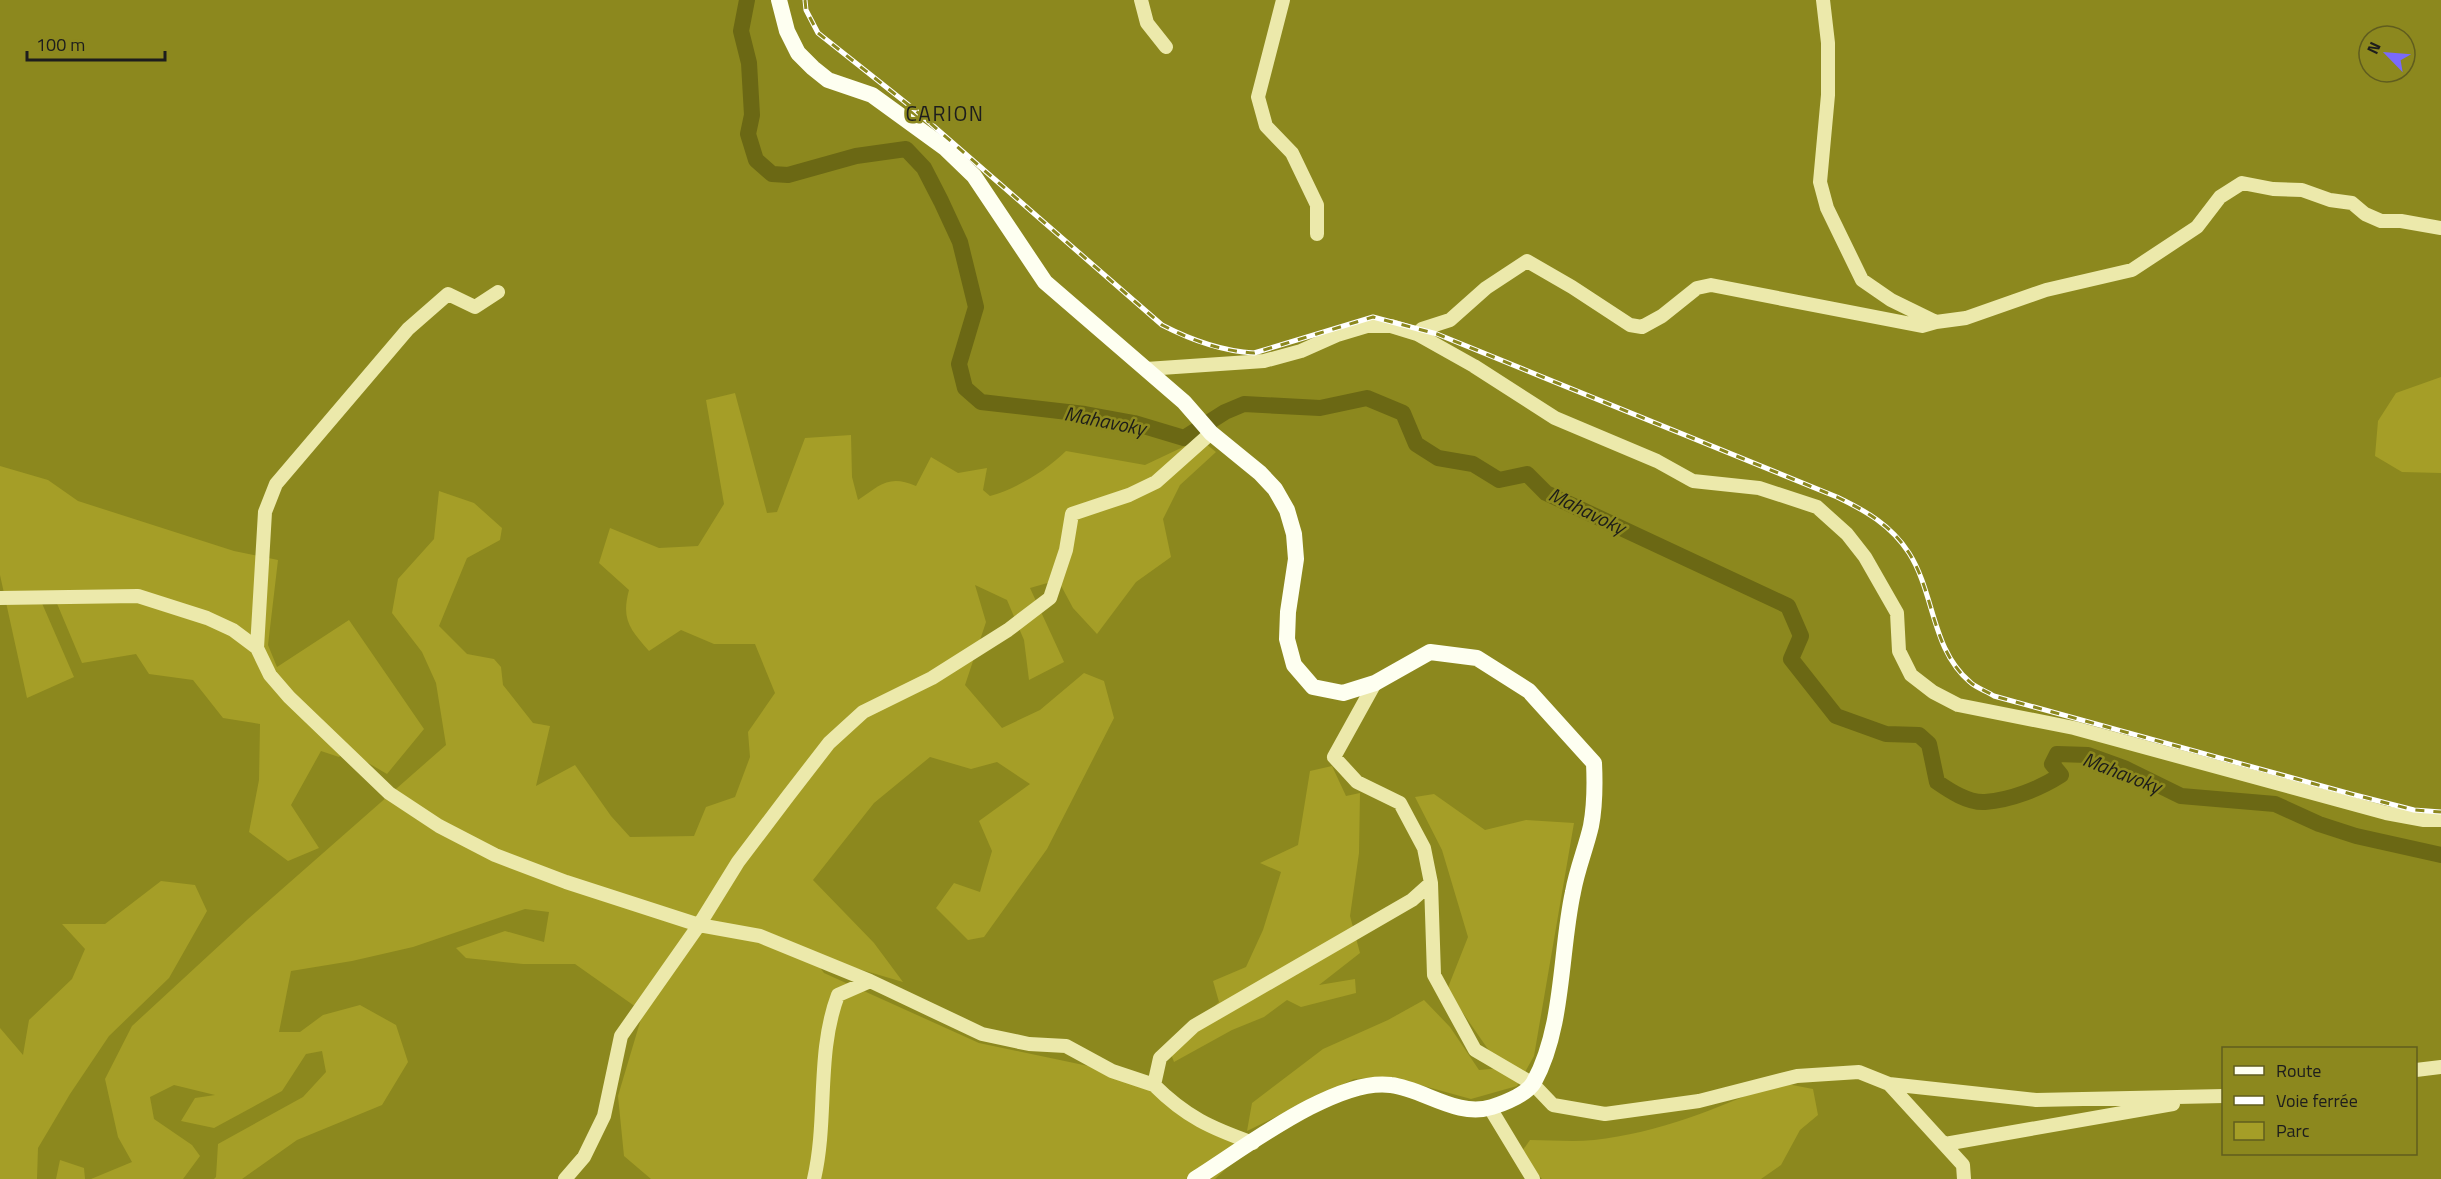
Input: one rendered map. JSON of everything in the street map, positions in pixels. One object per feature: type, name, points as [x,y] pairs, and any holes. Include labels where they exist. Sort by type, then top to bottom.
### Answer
[{"type":"main road","points":[[779,0],[787,31],[798,53],[805,61],[828,80],[872,95],[945,148],[974,176],[1045,282],[1184,402],[1211,433],[1260,473],[1275,489],[1287,510],[1294,534],[1296,559],[1288,612],[1287,639],[1294,665],[1312,687],[1343,693],[1375,683],[1430,652],[1477,658],[1529,692],[1594,763],[1595,797],[1590,827],[1573,891],[1550,1045],[1533,1084],[1512,1098],[1490,1108],[1464,1109],[1392,1084],[1360,1085],[1326,1097],[1195,1179]]},
{"type":"street","points":[[1141,0],[1147,23],[1166,47]]},
{"type":"street","points":[[1283,0],[1258,97],[1266,126],[1292,153],[1317,205],[1317,234]]},
{"type":"street","points":[[1822,0],[1828,43],[1828,95],[1820,182],[1827,208],[1862,280],[1891,300],[1936,322]]},
{"type":"street","points":[[1417,334],[1422,329],[1450,320],[1486,288],[1527,261],[1572,286],[1630,325],[1642,327],[1662,316],[1697,288],[1710,285],[1922,326],[1966,318],[2046,290],[2132,270],[2197,227],[2220,197],[2242,183],[2273,189],[2302,190],[2330,200],[2352,203],[2365,214],[2381,221],[2401,221],[2441,228]]},
{"type":"street","points":[[257,648],[265,512],[276,484],[415,322],[448,294],[475,307],[498,292]]},
{"type":"street","points":[[1146,369],[1264,361],[1301,351],[1337,335],[1367,326],[1391,326],[1417,334],[1474,366],[1555,418],[1657,460],[1694,481],[1759,488],[1817,507],[1847,534],[1865,557],[1897,613],[1899,651],[1911,675],[1933,692],[1958,705],[2074,728],[2386,813],[2424,820],[2441,820]]},
{"type":"street","points":[[565,1179],[584,1157],[604,1116],[621,1036],[699,925],[738,862],[829,742],[863,712],[932,678],[1008,630],[1050,598],[1065,550],[1072,514],[1129,495],[1156,482],[1211,433]]},
{"type":"street","points":[[0,598],[138,596],[207,618],[233,630],[257,648],[270,675],[289,697],[389,793],[440,826],[495,855],[699,925],[760,936],[870,981],[982,1034],[1029,1044],[1066,1046],[1112,1071],[1154,1085],[1176,1107],[1209,1128],[1253,1143]]},
{"type":"street","points":[[1375,683],[1334,757],[1357,782],[1400,803],[1424,848],[1431,883],[1434,975],[1475,1050],[1533,1084],[1553,1105],[1605,1114],[1699,1101],[1797,1076],[1859,1072],[1888,1084],[2036,1100],[2222,1096]]},
{"type":"street","points":[[1154,1085],[1160,1058],[1194,1026],[1396,910],[1431,883]]},
{"type":"street","points":[[814,1179],[820,1153],[829,1018],[838,995],[870,981]]},
{"type":"street","points":[[2417,1070],[2441,1067]]},
{"type":"street","points":[[1888,1084],[1963,1165],[1964,1179]]},
{"type":"street","points":[[1945,1144],[2137,1112],[2199,1098]]},
{"type":"street","points":[[1490,1108],[1533,1179]]},
{"type":"green space","points":[[2441,377],[2441,473],[2402,472],[2375,456],[2378,421],[2396,393]]},
{"type":"green space","points":[[735,393],[767,513],[777,512],[805,438],[851,435],[852,477],[858,500],[879,486],[892,481],[916,486],[931,457],[958,473],[987,468],[983,490],[990,496],[1031,478],[1066,451],[1145,465],[1200,439],[1216,452],[1180,485],[1163,519],[1171,557],[1136,582],[1097,634],[1073,608],[1058,580],[1030,588],[1064,662],[1029,680],[1024,640],[1007,600],[975,585],[986,622],[965,685],[1002,728],[1040,710],[1084,673],[1104,681],[1114,718],[1047,849],[984,937],[968,940],[936,908],[954,883],[980,892],[992,851],[979,821],[1030,784],[997,762],[971,769],[930,757],[874,803],[813,880],[874,943],[903,982],[811,955],[824,973],[979,1043],[1112,1071],[1154,1085],[1209,1128],[1253,1143],[1215,1179],[651,1179],[624,1156],[618,1096],[643,1012],[575,964],[523,964],[466,958],[456,948],[505,931],[544,942],[549,912],[525,909],[413,947],[352,961],[291,971],[279,1032],[300,1032],[323,1015],[360,1005],[396,1025],[408,1062],[382,1105],[297,1140],[242,1179],[214,1179],[218,1144],[303,1097],[326,1072],[322,1051],[306,1054],[282,1091],[214,1128],[181,1121],[195,1098],[215,1095],[174,1085],[150,1097],[154,1119],[192,1145],[200,1156],[183,1179],[91,1179],[132,1162],[118,1137],[105,1079],[132,1026],[248,919],[446,745],[436,683],[422,652],[392,613],[398,579],[434,539],[439,491],[474,503],[502,528],[500,540],[467,558],[439,626],[467,654],[494,659],[501,667],[503,685],[533,723],[550,726],[536,786],[575,765],[611,816],[630,837],[694,836],[706,807],[735,797],[750,757],[748,732],[775,693],[755,644],[714,644],[681,630],[649,651],[629,624],[626,609],[629,590],[599,563],[610,528],[659,548],[698,546],[724,504],[706,400]]},
{"type":"green space","points":[[0,466],[48,480],[78,501],[234,551],[278,560],[268,645],[277,667],[349,620],[424,729],[387,774],[346,750],[339,757],[321,751],[291,805],[319,848],[288,861],[249,832],[259,780],[260,724],[223,718],[193,680],[149,674],[136,654],[82,663],[53,594],[41,601],[74,677],[27,698],[0,575]]},
{"type":"green space","points":[[1332,766],[1346,796],[1360,793],[1359,853],[1350,916],[1360,953],[1319,985],[1355,979],[1356,993],[1301,1007],[1287,1000],[1264,1017],[1232,1030],[1174,1062],[1169,1049],[1219,1002],[1213,981],[1246,967],[1263,930],[1281,872],[1260,863],[1298,845],[1310,771]]},
{"type":"green space","points":[[1434,794],[1485,830],[1526,820],[1574,823],[1534,1056],[1517,1086],[1471,1099],[1391,1077],[1354,1079],[1247,1131],[1252,1103],[1323,1049],[1388,1020],[1424,1000],[1450,1027],[1479,1070],[1501,1068],[1447,990],[1468,937],[1442,850],[1415,797]]},
{"type":"green space","points":[[161,881],[195,885],[207,911],[169,978],[109,1036],[70,1094],[38,1148],[37,1179],[0,1179],[0,1028],[23,1055],[29,1020],[72,979],[85,949],[62,924],[105,924]]},
{"type":"green space","points":[[1777,1082],[1813,1089],[1818,1115],[1800,1130],[1781,1165],[1761,1179],[1542,1179],[1520,1154],[1530,1140],[1594,1140],[1641,1132],[1710,1110]]},
{"type":"green space","points":[[60,1160],[84,1168],[85,1179],[56,1179]]},
{"type":"waterway","name":"Mahavoky","points":[[747,0],[741,31],[749,63],[752,115],[748,134],[756,160],[772,174],[788,175],[856,156],[906,149],[924,168],[960,242],[976,307],[959,364],[965,388],[981,402],[1085,414],[1134,423],[1184,438],[1225,412],[1244,404],[1320,408],[1367,398],[1403,413],[1416,444],[1438,458],[1473,464],[1499,480],[1527,474],[1546,493],[1788,606],[1801,636],[1791,659],[1836,716],[1886,734],[1919,735],[1929,744],[1937,782],[1953,793],[1979,802],[2005,799],[2044,785],[2061,775],[2052,764],[2057,754],[2088,755],[2124,768],[2181,796],[2275,804],[2319,824],[2356,836],[2441,855]]},
{"type":"railway","points":[[805,0],[806,10],[818,33],[915,110],[1162,325],[1195,340],[1218,347],[1254,353],[1373,317],[1437,334],[1837,497],[1868,513],[1894,534],[1909,553],[1924,586],[1940,637],[1957,669],[1972,684],[1994,696],[2351,794],[2414,810],[2441,812]]},
{"type":"district","name":"CARION","points":[[945,114]]}]
